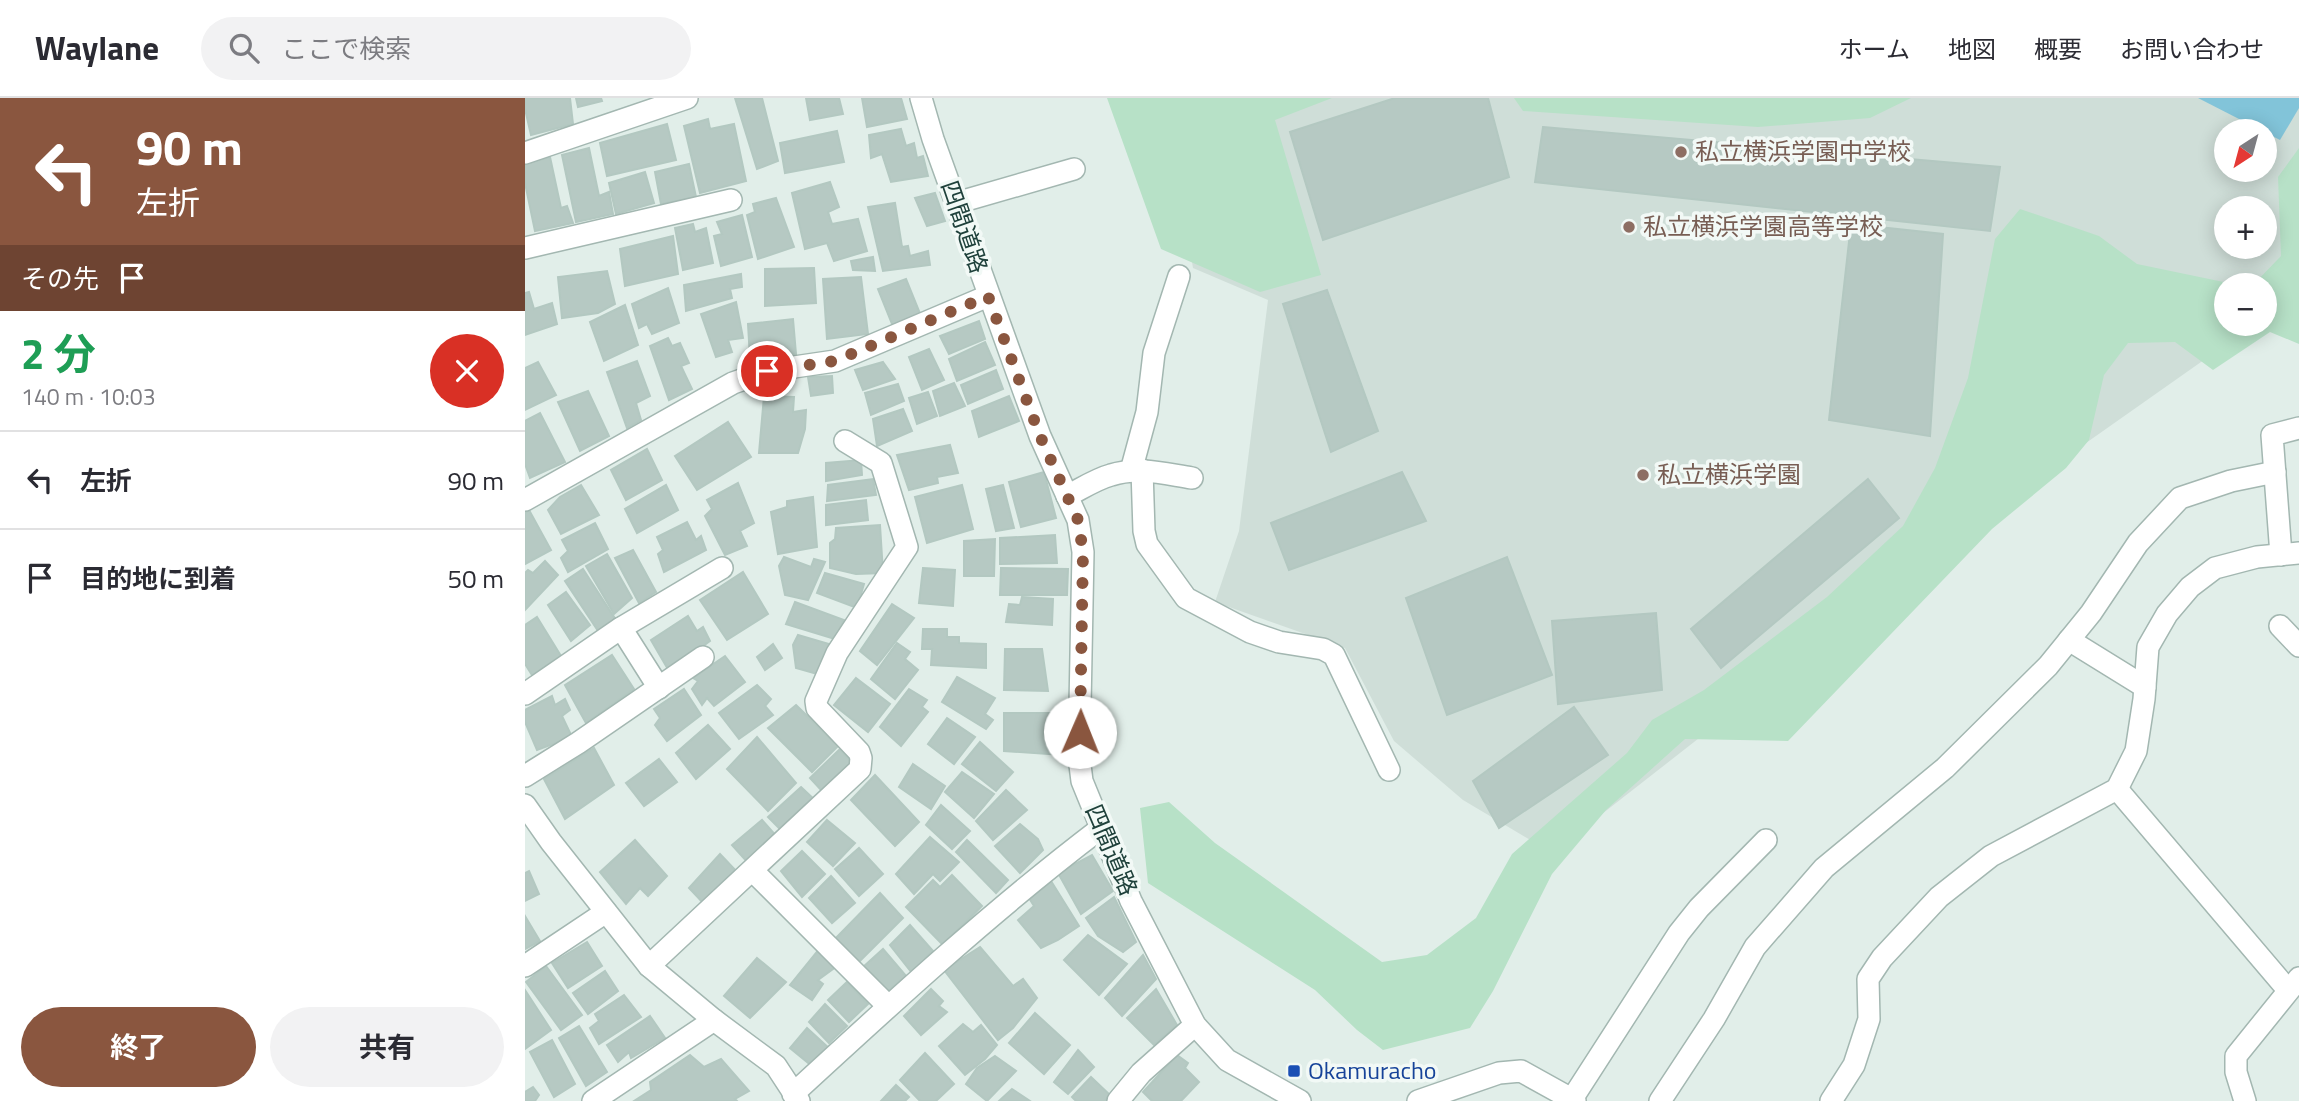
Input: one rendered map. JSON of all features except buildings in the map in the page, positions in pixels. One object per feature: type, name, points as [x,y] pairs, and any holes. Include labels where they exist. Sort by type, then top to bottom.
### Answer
[{"type":"street","points":[[525,153],[687,98]]},
{"type":"street","name":"四間道路","points":[[921,98],[955,203],[1040,436],[1078,520],[1083,552],[1079,757],[1082,781],[1131,901],[1195,1025],[1227,1060],[1300,1101]]},
{"type":"street","points":[[955,203],[1074,169]]},
{"type":"street","points":[[525,248],[731,200]]},
{"type":"street","points":[[1179,276],[1154,353],[1137,470],[1147,544],[1186,598],[1250,632],[1279,642],[1323,649],[1334,655],[1389,770]]},
{"type":"street","points":[[525,500],[733,383],[767,371],[835,361],[988,296]]},
{"type":"street","points":[[1831,1101],[1854,1065],[1869,1020],[1868,978],[1882,958],[1939,897],[1990,856],[2117,789],[2136,751],[2148,647],[2167,614],[2190,587],[2215,568],[2257,557],[2290,554],[2275,472],[2272,435],[2299,428]]},
{"type":"street","points":[[649,966],[860,768],[859,752],[817,708],[816,701],[837,653],[907,547],[881,463],[845,441]]},
{"type":"street","points":[[1067,496],[1110,475],[1137,470],[1192,478]]},
{"type":"street","points":[[1660,1101],[1755,947],[1824,868],[1945,768],[2048,666],[2091,613],[2138,543],[2180,498],[2231,481],[2275,472]]},
{"type":"street","points":[[525,694],[621,628],[723,568]]},
{"type":"street","points":[[2280,626],[2299,646]]},
{"type":"street","points":[[621,628],[659,688]]},
{"type":"street","points":[[2069,640],[2145,687]]},
{"type":"street","points":[[525,776],[703,657]]},
{"type":"street","points":[[2117,789],[2294,984],[2237,1056],[2236,1072],[2245,1101]]},
{"type":"street","points":[[525,805],[649,966],[713,1020],[776,1066],[796,1097],[888,1006],[1045,870],[1101,828]]},
{"type":"street","points":[[1419,1101],[1499,1073],[1521,1071],[1574,1100],[1679,933],[1699,908],[1766,840]]},
{"type":"street","points":[[753,871],[888,1006]]},
{"type":"street","points":[[525,966],[606,912]]},
{"type":"street","points":[[593,1101],[713,1020]]},
{"type":"street","points":[[1118,1101],[1141,1073],[1195,1025]]},
{"type":"shaded area","name":"私立横浜学園","points":[[1165,98],[2299,98],[2299,294],[2277,288],[2277,273],[2214,273],[2214,336],[2238,336],[1991,510],[1552,853],[1463,800],[1394,741],[1345,648],[1215,602],[1239,531],[1268,300],[1193,268]]},
{"type":"green space","points":[[1107,98],[1332,98],[1275,120],[1321,275],[1260,292],[1161,249]]},
{"type":"green space","points":[[1514,98],[1911,98],[1870,118],[1758,127],[1523,111]]},
{"type":"green space","points":[[2299,148],[2299,344],[2277,335],[2277,273],[2265,273],[2281,256],[2278,177]]},
{"type":"green space","points":[[2020,209],[2099,236],[2137,264],[2214,280],[2214,336],[2264,336],[2213,370],[2175,342],[2128,343],[2104,375],[2089,440],[2066,468],[1992,529],[1788,741],[1685,739],[1606,810],[1552,874],[1493,991],[1470,1028],[1383,1050],[1357,1030],[1315,990],[1148,883],[1140,808],[1169,802],[1215,843],[1382,962],[1427,955],[1476,918],[1512,854],[1627,753],[1652,720],[1704,690],[1827,597],[1903,526],[1935,468],[1968,378],[1995,239]]},
{"type":"water","points":[[2198,98],[2299,98],[2299,108],[2280,140],[2277,138],[2277,119],[2239,119]]},
{"type":"place","name":"私立横浜学園中学校","points":[[1681,152]]},
{"type":"place","name":"私立横浜学園高等学校","points":[[1629,227]]},
{"type":"place","name":"私立横浜学園","points":[[1643,475]]},
{"type":"place","name":"Okamuracho","points":[[1294,1071]]},
{"type":"route","points":[[767,371],[835,361],[988,296],[1040,436],[1078,520],[1083,552],[1080,732]]}]
